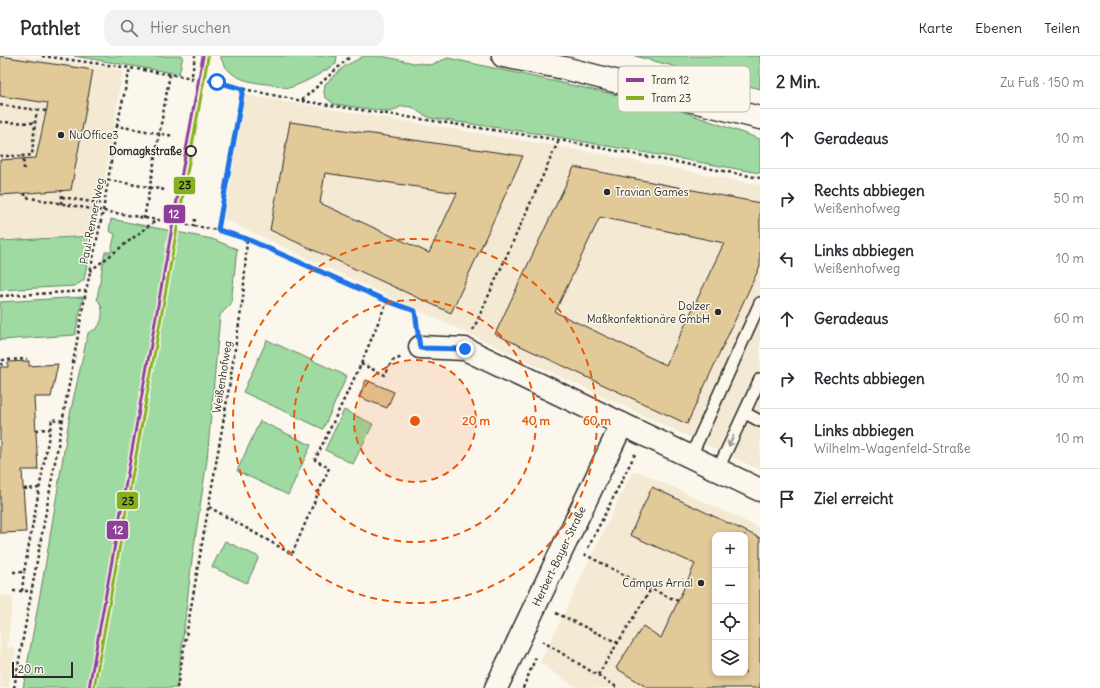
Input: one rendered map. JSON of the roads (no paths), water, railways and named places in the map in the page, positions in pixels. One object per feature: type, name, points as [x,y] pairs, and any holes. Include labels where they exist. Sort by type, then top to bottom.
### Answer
[{"type":"street","points":[[503,56],[564,68],[618,82]]},
{"type":"street","points":[[736,112],[760,118]]},
{"type":"street","points":[[420,348],[465,349],[718,469],[758,485]]},
{"type":"street","name":"Herbert-Bayer-Straße","points":[[496,688],[522,630],[622,424]]},
{"type":"lane","points":[[691,456],[760,303]]},
{"type":"lane","points":[[718,469],[760,380]]},
{"type":"lane","points":[[744,413],[760,421]]},
{"type":"tram line","name":"12","points":[[89,688],[203,56]]},
{"type":"tram line","name":"23","points":[[94,688],[208,57]]},
{"type":"place","name":"NuOffice3","points":[[61,135]]},
{"type":"place","name":"Domagkstraße","points":[[191,151]]},
{"type":"place","name":"Travian Games","points":[[607,192]]},
{"type":"place","name":"Dolzer Maßkonfektionäre GmbH","points":[[718,312]]},
{"type":"place","name":"Campus Arrial","points":[[701,583]]}]
